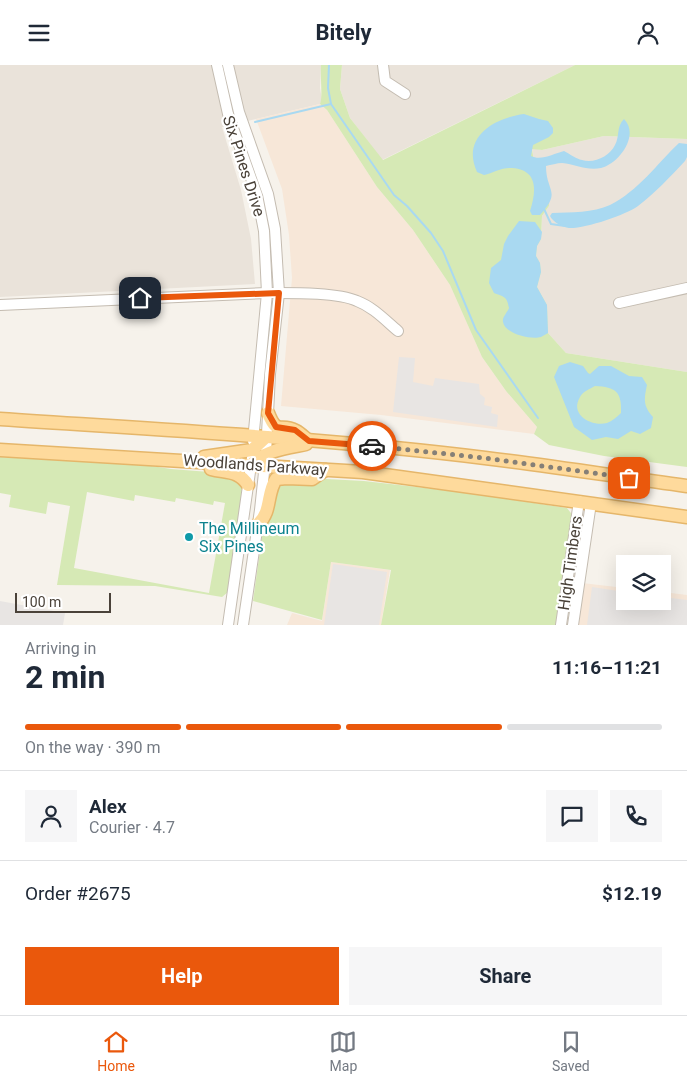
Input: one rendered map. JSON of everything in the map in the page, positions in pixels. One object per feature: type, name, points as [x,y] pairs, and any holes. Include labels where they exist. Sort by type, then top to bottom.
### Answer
[{"type":"main road","points":[[268,413],[276,427],[295,430],[315,441]]},
{"type":"main road","name":"Woodlands Parkway","points":[[0,419],[253,435],[315,441],[485,458],[687,486]]},
{"type":"main road","points":[[190,461],[213,455],[252,450],[266,437]]},
{"type":"main road","points":[[251,465],[257,459],[265,460],[315,441]]},
{"type":"main road","name":"Woodlands Parkway","points":[[0,449],[251,465]]},
{"type":"main road","name":"Woodlands Parkway","points":[[265,460],[325,470],[363,472],[687,517]]},
{"type":"main road","points":[[190,461],[212,470],[237,474],[243,477],[248,485]]},
{"type":"main road","points":[[258,524],[265,517],[272,485],[276,479],[312,479],[325,470]]},
{"type":"street","name":"Six Pines Drive","points":[[217,65],[228,114],[257,195],[264,231],[267,293],[251,465],[228,625]]},
{"type":"street","name":"Six Pines Drive","points":[[228,65],[239,113],[268,194],[275,229],[279,293],[265,460],[244,625]]},
{"type":"street","points":[[383,65],[385,81],[405,94]]},
{"type":"street","points":[[221,84],[232,81]]},
{"type":"street","points":[[619,303],[687,288]]},
{"type":"street","points":[[0,305],[279,293],[338,297],[357,301],[375,311],[398,331]]},
{"type":"street","name":"High Timbers","points":[[561,625],[585,502]]},
{"type":"street","name":"High Timbers","points":[[573,625],[585,502]]},
{"type":"street","points":[[232,602],[246,605]]},
{"type":"shaded area","points":[[0,65],[321,65],[320,88],[322,100],[320,104],[222,127],[241,190],[251,239],[255,284],[0,297]]},
{"type":"shaded area","points":[[342,65],[575,65],[382,160],[350,118],[340,89]]},
{"type":"shaded area","points":[[320,104],[327,110],[377,187],[413,230],[450,285],[482,357],[506,391],[537,427],[534,434],[381,415],[281,406],[292,278],[289,235],[282,189],[256,119]]},
{"type":"shaded area","points":[[604,136],[687,139],[687,372],[566,353],[548,333],[547,305],[537,287],[541,272],[540,263],[536,256],[537,246],[541,239],[542,216],[549,206],[534,161],[532,148],[542,150]]},
{"type":"shaded area","points":[[399,357],[415,358],[413,382],[433,386],[435,378],[479,384],[480,394],[485,398],[484,405],[492,407],[491,413],[498,415],[497,427],[393,412]]},
{"type":"shaded area","points":[[331,562],[390,570],[381,625],[287,625],[292,613],[322,621]]},
{"type":"shaded area","points":[[333,564],[387,572],[379,625],[324,625]]},
{"type":"shaded area","points":[[582,583],[616,587],[616,610],[671,610],[671,593],[687,595],[687,625],[576,625]]},
{"type":"shaded area","points":[[592,587],[616,591],[616,610],[671,610],[671,598],[687,600],[687,625],[587,625]]},
{"type":"shaded area","points":[[0,601],[65,613],[63,625],[0,625]]},
{"type":"green space","points":[[321,65],[342,65],[340,89],[350,118],[383,160],[575,65],[687,65],[687,139],[604,136],[542,150],[532,149],[534,161],[549,193],[549,206],[542,216],[541,239],[537,246],[536,256],[540,263],[541,272],[537,287],[547,305],[548,333],[566,353],[687,372],[687,467],[604,456],[549,445],[534,434],[537,427],[506,391],[482,357],[450,285],[413,230],[377,187],[327,110],[320,104]]},
{"type":"green space","points":[[0,457],[145,465],[235,474],[244,485],[228,592],[222,597],[155,586],[57,585],[70,506],[48,502],[46,514],[9,507],[11,495],[0,493]],"holes":[[[87,492],[134,501],[135,495],[175,502],[176,498],[213,505],[214,501],[225,503],[209,593],[74,568]]]},
{"type":"green space","points":[[289,477],[364,481],[469,493],[567,508],[574,517],[559,625],[381,625],[391,570],[331,562],[322,620],[253,601],[269,486]]},
{"type":"water","points":[[524,114],[548,121],[553,128],[553,133],[549,137],[533,145],[531,156],[539,158],[564,151],[578,159],[596,160],[606,156],[613,149],[620,125],[624,119],[630,133],[625,148],[620,155],[614,161],[601,168],[586,168],[562,163],[546,166],[552,196],[547,207],[540,215],[532,215],[530,211],[534,190],[531,177],[527,173],[508,168],[484,175],[477,172],[473,160],[473,149],[483,131],[502,120]]},
{"type":"water","points":[[679,143],[687,144],[687,157],[685,161],[656,190],[632,210],[605,221],[576,228],[561,225],[550,216],[552,213],[589,211],[610,205],[638,185]]},
{"type":"water","points":[[519,221],[535,222],[542,232],[536,256],[540,263],[541,272],[537,287],[547,305],[548,333],[537,338],[519,335],[508,330],[503,322],[509,308],[507,301],[504,297],[494,293],[489,283],[491,268],[501,260],[504,244]]},
{"type":"water","points":[[570,362],[583,366],[590,374],[599,366],[611,366],[629,376],[642,377],[647,385],[646,406],[653,417],[651,428],[640,434],[631,431],[618,439],[606,437],[592,440],[574,427],[554,377],[559,366]],"holes":[[[595,386],[613,389],[619,395],[621,413],[607,423],[601,424],[589,421],[577,409],[577,403],[581,395]]]},
{"type":"waterway","points":[[329,65],[328,88],[331,104],[394,195],[407,206],[431,233],[443,251],[476,330],[538,418]]},
{"type":"waterway","points":[[255,122],[331,104]]},
{"type":"waterway","points":[[544,209],[551,224],[565,226]]},
{"type":"way so far","points":[[372,446],[485,458],[629,478]]},
{"type":"place","name":"The Millineum Six Pines","points":[[189,537]]},
{"type":"route","points":[[140,298],[279,293],[268,413],[273,424],[276,427],[295,430],[309,441],[372,446]]}]
